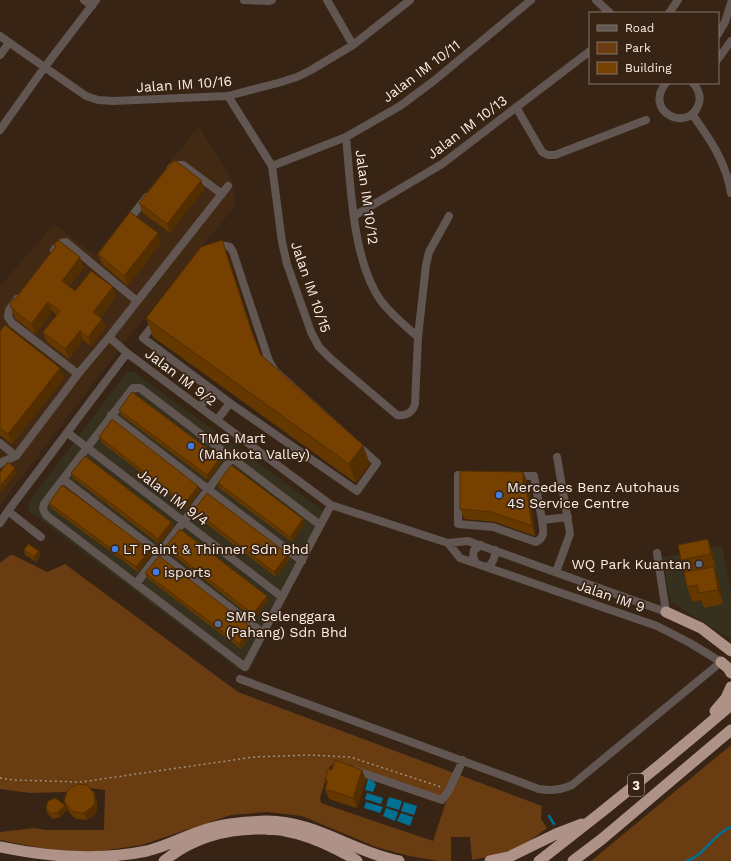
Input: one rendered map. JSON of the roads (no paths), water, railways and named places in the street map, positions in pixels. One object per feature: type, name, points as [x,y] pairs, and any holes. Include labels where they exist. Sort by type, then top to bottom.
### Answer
[{"type":"highway","points":[[666,612],[701,628],[731,651]]},
{"type":"highway","points":[[721,662],[731,673]]},
{"type":"highway","points":[[679,750],[720,706],[731,687]]},
{"type":"highway","name":"3","points":[[539,861],[594,819],[679,750],[731,705]]},
{"type":"highway","name":"3","points":[[573,861],[602,839],[731,730]]},
{"type":"highway","points":[[490,861],[509,857],[556,834],[594,819]]},
{"type":"highway","points":[[0,847],[36,854],[73,857],[109,857],[148,851],[208,828],[239,822],[269,821],[297,824],[327,834],[359,848],[399,861]]},
{"type":"highway","points":[[164,861],[175,852],[210,836],[232,831],[259,829],[283,830],[304,836],[322,842],[357,861]]},
{"type":"highway","points":[[583,861],[602,839]]},
{"type":"street","points":[[0,130],[44,68],[94,3],[84,0]]},
{"type":"street","points":[[244,0],[272,0]]},
{"type":"street","points":[[327,0],[353,45]]},
{"type":"street","name":"Jalan IM 10/16","points":[[0,36],[86,96],[98,100],[113,101],[228,96],[297,77],[353,45],[410,0]]},
{"type":"street","name":"Jalan IM 10/11","points":[[272,166],[346,137],[400,106],[531,0]]},
{"type":"street","points":[[596,0],[609,12]]},
{"type":"street","points":[[670,12],[677,0]]},
{"type":"street","points":[[719,32],[725,22],[731,3]]},
{"type":"street","points":[[719,58],[731,40]]},
{"type":"street","points":[[0,55],[9,43]]},
{"type":"street","name":"Jalan IM 10/13","points":[[354,216],[442,164],[589,52]]},
{"type":"street","points":[[665,84],[661,89],[659,98],[661,107],[667,114],[675,118],[684,118],[692,114],[697,109],[700,96],[697,85]]},
{"type":"street","name":"Jalan IM 10/15","points":[[228,96],[272,166],[282,242],[287,264],[309,325],[319,347],[330,359],[397,415],[403,415],[410,412],[416,404],[418,337],[426,265],[429,252],[449,216]]},
{"type":"street","points":[[516,107],[542,152],[548,155],[555,155],[646,120]]},
{"type":"street","points":[[692,114],[711,140],[719,156],[731,190]]},
{"type":"street","name":"Jalan IM 10/12","points":[[346,137],[358,243],[370,281],[380,300],[394,316],[418,337]]},
{"type":"street","points":[[164,175],[175,165],[180,164],[222,194]]},
{"type":"street","points":[[0,464],[16,456],[78,374],[228,186]]},
{"type":"street","points":[[122,228],[150,193]]},
{"type":"street","points":[[50,256],[59,244],[66,242],[96,261],[137,301]]},
{"type":"street","points":[[221,245],[230,247],[233,252],[269,362],[275,371],[377,463],[357,491],[230,402],[143,338],[214,248],[221,245]]},
{"type":"street","points":[[22,293],[9,310],[8,317],[12,323],[78,374]]},
{"type":"street","points":[[109,337],[127,353]]},
{"type":"street","name":"Jalan IM 9/2","points":[[0,524],[8,511],[127,353],[331,505]]},
{"type":"street","points":[[320,524],[140,388],[133,388],[111,415],[44,504],[43,509],[46,515],[245,667],[331,505]]},
{"type":"street","points":[[200,407],[213,390]]},
{"type":"street","points":[[217,420],[230,402]]},
{"type":"street","points":[[111,415],[302,561]]},
{"type":"street","name":"Jalan IM 9/4","points":[[68,433],[282,597]]},
{"type":"street","points":[[0,444],[16,456]]},
{"type":"street","points":[[556,572],[570,534],[557,457]]},
{"type":"street","points":[[136,584],[232,458]]},
{"type":"street","points":[[481,475],[458,475],[458,524],[493,527],[536,542],[541,540],[544,533],[534,476],[504,476]]},
{"type":"street","points":[[63,479],[263,633]]},
{"type":"street","name":"Jalan IM 9","points":[[331,505],[448,543],[468,541],[666,612]]},
{"type":"street","points":[[8,511],[41,537]]},
{"type":"street","points":[[542,520],[568,517]]},
{"type":"street","name":"Jalan IM 9","points":[[448,543],[460,558],[657,626],[690,643],[721,662]]},
{"type":"street","points":[[476,563],[473,558],[474,550],[480,545]]},
{"type":"street","points":[[488,567],[493,562],[495,550]]},
{"type":"street","points":[[657,553],[666,612]]},
{"type":"street","points":[[240,679],[547,791],[564,789],[572,785],[721,662]]},
{"type":"street","points":[[343,766],[442,800],[449,790],[462,760]]},
{"type":"water","points":[[368,779],[376,784],[373,792],[365,790]]},
{"type":"water","points":[[367,793],[383,798],[381,804],[365,799]]},
{"type":"water","points":[[389,797],[402,801],[399,810],[386,806]]},
{"type":"water","points":[[366,802],[383,807],[380,813],[364,808]]},
{"type":"water","points":[[404,802],[417,806],[414,815],[401,811]]},
{"type":"water","points":[[386,808],[398,812],[395,821],[383,816]]},
{"type":"water","points":[[401,813],[413,817],[410,826],[397,821]]},
{"type":"waterway","points":[[549,816],[554,824]]},
{"type":"waterway","points":[[687,861],[694,858],[724,830],[731,827]]},
{"type":"place","name":"TMG Mart (Mahkota Valley)","points":[[191,446]]},
{"type":"place","name":"Mercedes Benz Autohaus 4S Service Centre","points":[[499,495]]},
{"type":"place","name":"LT Paint & Thinner Sdn Bhd","points":[[115,549]]},
{"type":"place","name":"WQ Park Kuantan","points":[[699,564]]},
{"type":"place","name":"isports","points":[[156,572]]},
{"type":"place","name":"SMR Selenggara (Pahang) Sdn Bhd","points":[[218,624]]}]
